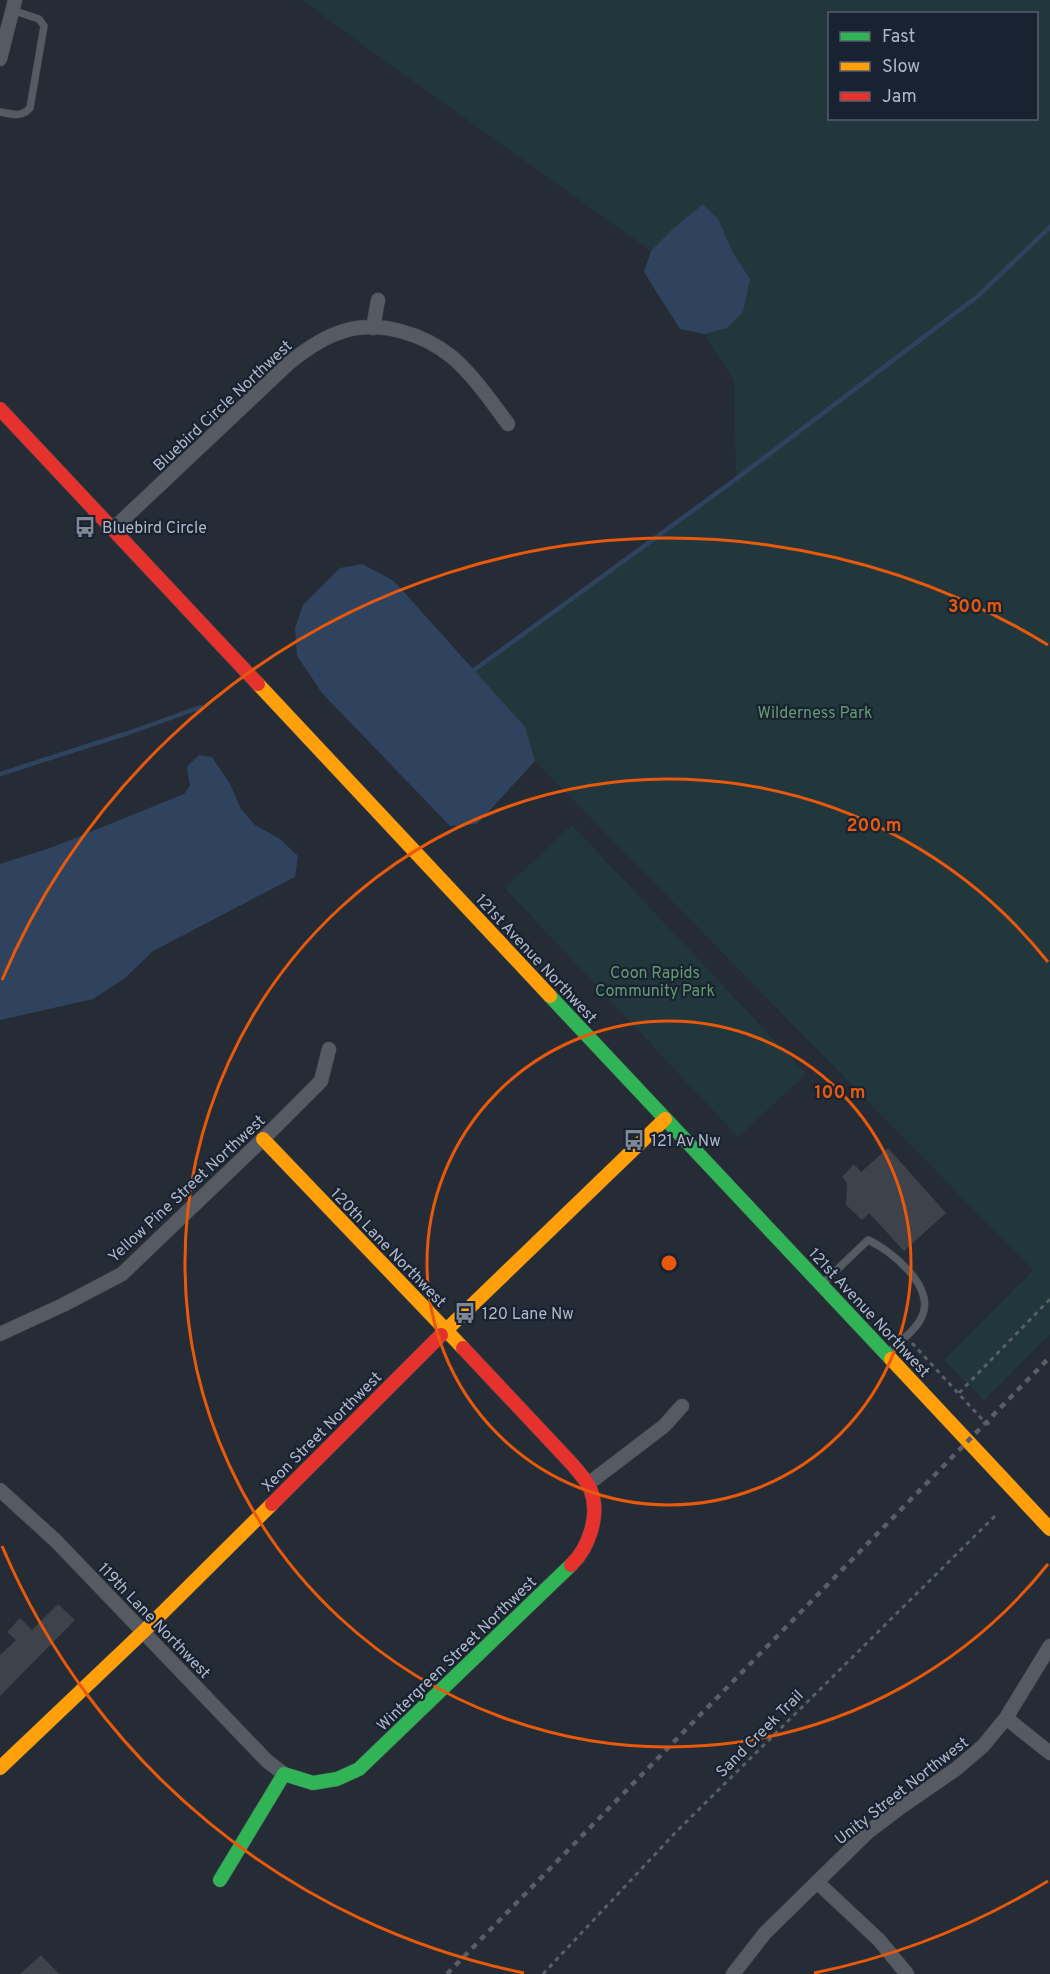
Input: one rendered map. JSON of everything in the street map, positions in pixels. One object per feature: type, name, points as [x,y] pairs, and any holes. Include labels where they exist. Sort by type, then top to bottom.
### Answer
[{"type":"street","points":[[0,58],[14,5]]},
{"type":"street","points":[[374,328],[378,300]]},
{"type":"street","name":"Bluebird Circle Northwest","points":[[113,529],[253,395],[305,350],[345,330],[374,328],[401,331],[427,342],[452,357],[476,382],[508,424]]},
{"type":"street","name":"121st Avenue Northwest","points":[[0,409],[1050,1529]]},
{"type":"street","name":"Yellow Pine Street Northwest","points":[[0,1334],[122,1274],[321,1081],[329,1049]]},
{"type":"street","name":"Xeon Street Northwest","points":[[0,1768],[144,1631],[446,1330],[665,1119]]},
{"type":"street","name":"120th Lane Northwest","points":[[263,1139],[446,1330],[588,1484]]},
{"type":"street","points":[[588,1484],[664,1426],[682,1406]]},
{"type":"street","name":"Wintergreen Street Northwest","points":[[284,1774],[313,1783],[337,1779],[359,1770],[575,1561],[588,1542],[593,1524],[592,1500],[588,1484]]},
{"type":"street","name":"119th Lane Northwest","points":[[0,1490],[56,1541],[267,1761],[284,1774]]},
{"type":"street","name":"Unity Street Northwest","points":[[733,1974],[765,1933],[868,1832],[976,1752],[1006,1718],[1050,1646]]},
{"type":"street","points":[[1006,1718],[1050,1753]]},
{"type":"street","points":[[220,1880],[284,1774]]},
{"type":"street","points":[[816,1882],[879,1940],[907,1974]]},
{"type":"lane","points":[[0,112],[19,116],[30,108],[44,26],[39,19],[14,5]]},
{"type":"lane","points":[[821,1285],[868,1240],[881,1246],[920,1284],[924,1294],[923,1316],[886,1355]]},
{"type":"path","points":[[959,1393],[1050,1299]]},
{"type":"path","points":[[913,1344],[991,1426]]},
{"type":"path","name":"Sand Creek Trail","points":[[543,1974],[675,1833],[998,1514]]},
{"type":"green space","name":"Wilderness Park","points":[[302,0],[1050,0],[1050,1334],[984,1401],[944,1360],[1033,1270],[535,761],[474,670],[736,479],[734,380],[651,251]]},
{"type":"green space","name":"Coon Rapids Community Park","points":[[572,825],[806,1074],[738,1137],[505,888]]},
{"type":"water","points":[[703,204],[718,219],[733,253],[750,279],[743,312],[727,328],[704,334],[680,329],[644,272],[651,251]]},
{"type":"water","points":[[362,564],[394,581],[525,727],[535,761],[477,824],[450,826],[322,693],[297,656],[295,628],[303,605],[340,568]]},
{"type":"water","points":[[199,755],[212,757],[230,784],[241,809],[255,825],[280,839],[298,856],[295,877],[153,951],[125,978],[93,999],[0,1020],[0,864],[53,847],[184,794],[190,786],[187,767]]},
{"type":"building","points":[[888,1148],[946,1213],[904,1251],[869,1213],[862,1220],[846,1205],[847,1183],[842,1177],[854,1164],[861,1172]]},
{"type":"building","points":[[58,1604],[75,1620],[0,1696],[0,1655],[16,1640],[7,1632],[20,1618],[32,1630]]},
{"type":"building","points":[[41,1955],[59,1974],[20,1974]]},
{"type":"waterway","points":[[469,670],[474,670],[736,479],[978,296],[1050,227]]},
{"type":"waterway","points":[[0,774],[201,707]]},
{"type":"railway","points":[[447,1974],[1050,1357]]},
{"type":"traffic: fast","points":[[550,996],[891,1359]]},
{"type":"traffic: fast","points":[[220,1880],[284,1774],[313,1783],[337,1779],[359,1769],[571,1565]]},
{"type":"traffic: slow","points":[[258,684],[550,996]]},
{"type":"traffic: slow","points":[[441,1335],[665,1119]]},
{"type":"traffic: slow","points":[[263,1139],[463,1348]]},
{"type":"traffic: slow","points":[[891,1359],[1050,1529]]},
{"type":"traffic: slow","points":[[0,1768],[144,1631],[272,1504]]},
{"type":"traffic: jam","points":[[0,409],[258,684]]},
{"type":"traffic: jam","points":[[272,1504],[441,1335]]},
{"type":"traffic: jam","points":[[463,1348],[572,1464],[589,1487],[594,1510],[591,1531],[583,1550],[571,1565]]},
{"type":"place","name":"Bluebird Circle","points":[[85,527]]},
{"type":"place","name":"121 Av Nw","points":[[634,1140]]},
{"type":"place","name":"120 Lane Nw","points":[[465,1313]]}]
